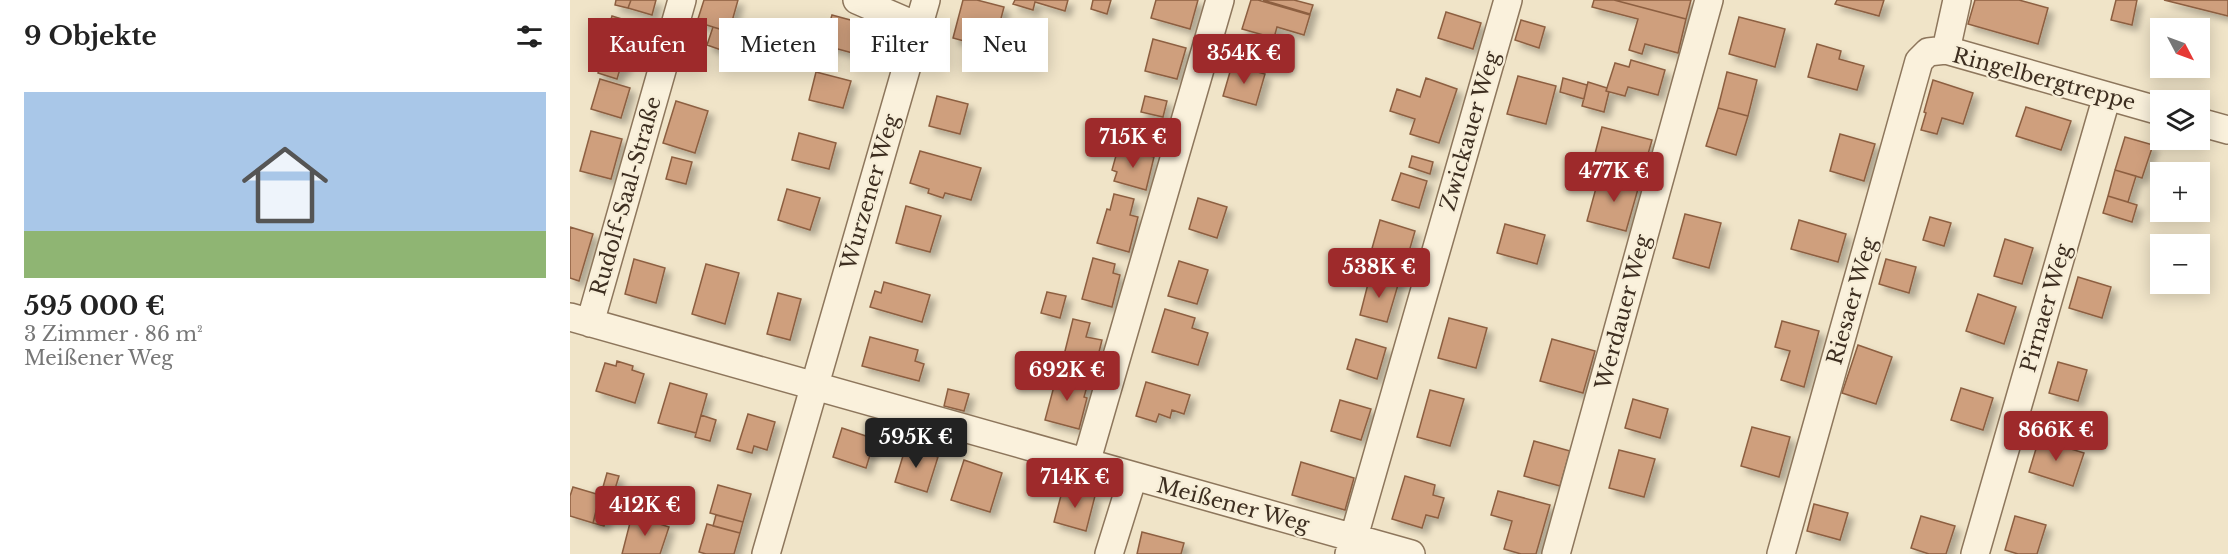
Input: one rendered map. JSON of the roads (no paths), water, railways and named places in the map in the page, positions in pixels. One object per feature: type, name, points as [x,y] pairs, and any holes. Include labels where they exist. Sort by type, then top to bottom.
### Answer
[{"type":"street","name":"Rudolf-Saal-Straße","points":[[580,320],[682,0]]},
{"type":"street","points":[[857,0],[898,18]]},
{"type":"street","name":"Wurzener Weg","points":[[921,18],[926,0]]},
{"type":"street","points":[[1086,463],[1220,0]]},
{"type":"street","name":"Zwickauer Weg","points":[[1352,546],[1508,0]]},
{"type":"street","name":"Werdauer Weg","points":[[1556,554],[1709,0]]},
{"type":"street","name":"Riesaer Weg","points":[[1781,554],[1919,61],[1937,51],[1957,0]]},
{"type":"street","name":"Ringelbergtreppe","points":[[1937,51],[2150,108]]},
{"type":"street","name":"Wurzener Weg","points":[[766,554],[813,385],[906,72]]},
{"type":"street","name":"Pirnaer Weg","points":[[1975,554],[2107,96]]},
{"type":"street","points":[[2210,125],[2228,130]]},
{"type":"street","name":"Meißener Weg","points":[[580,320],[1086,463],[1352,546],[1411,554]]},
{"type":"street","points":[[1109,554],[1133,477]]}]
